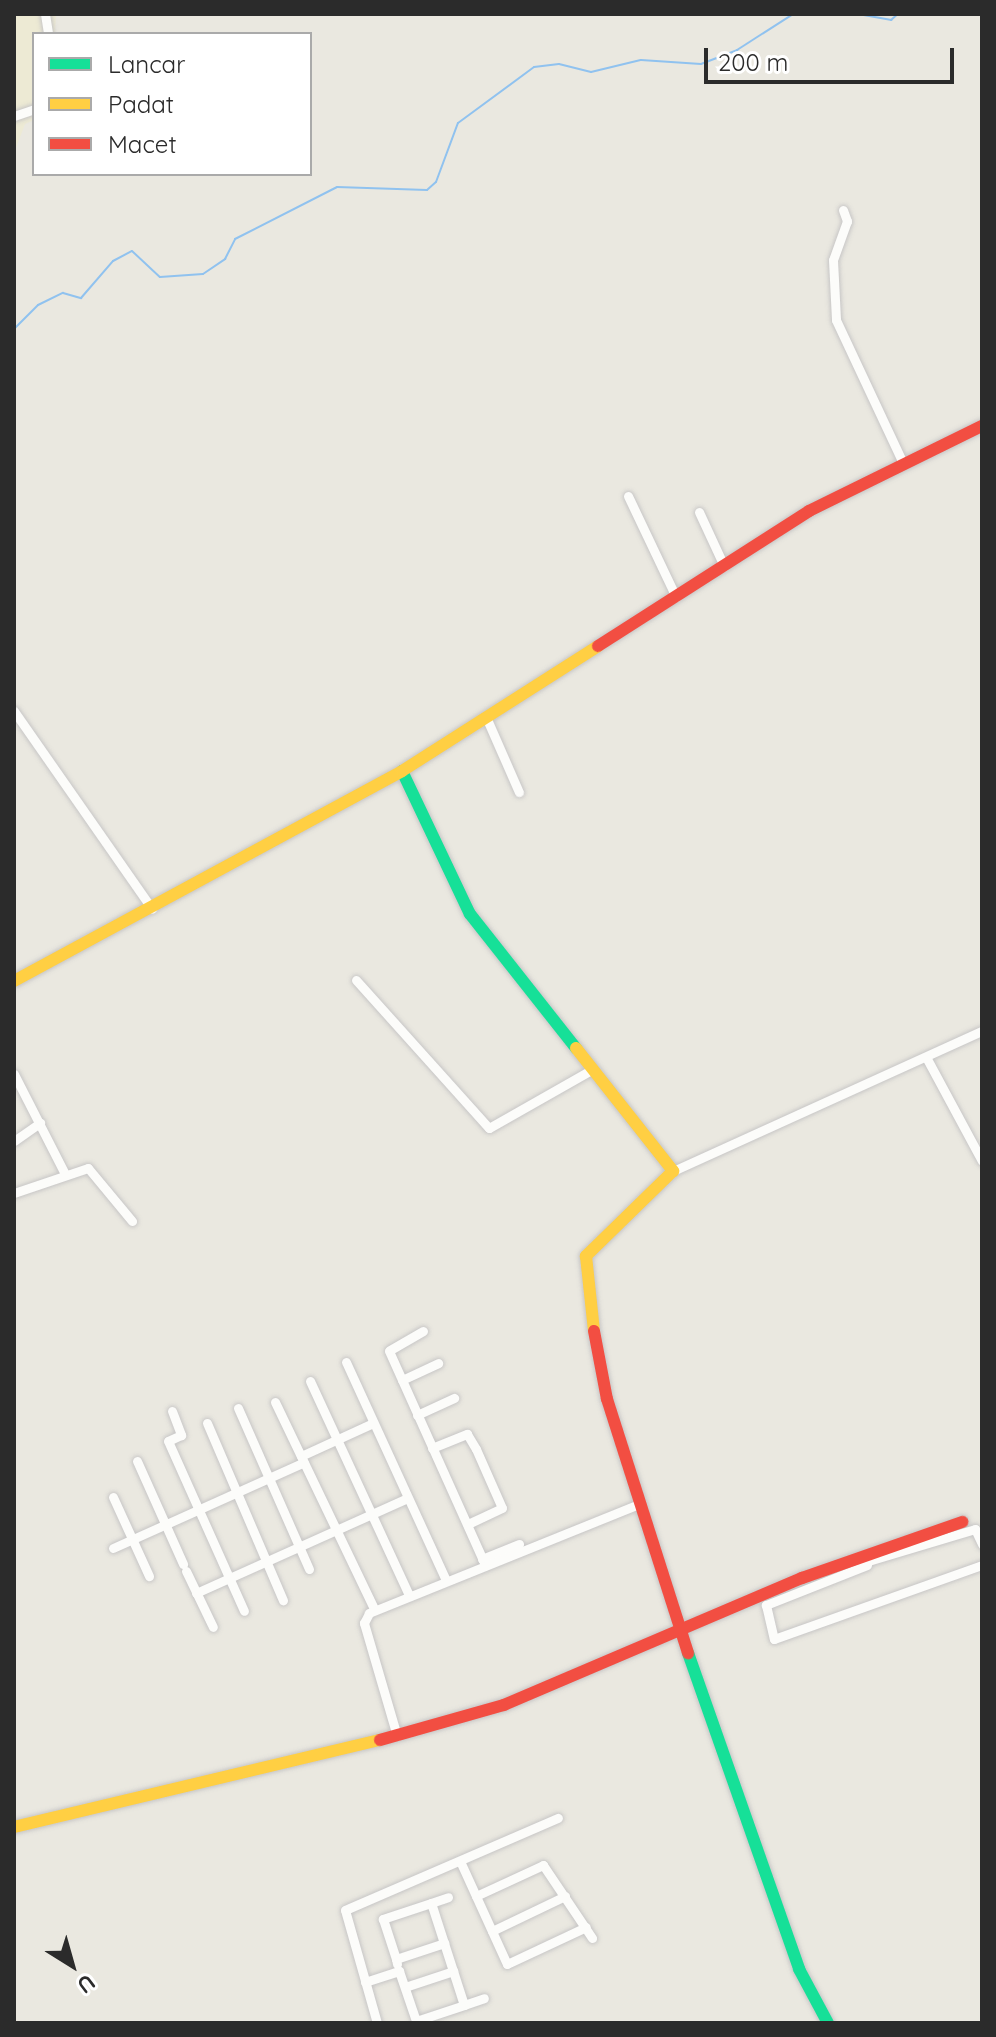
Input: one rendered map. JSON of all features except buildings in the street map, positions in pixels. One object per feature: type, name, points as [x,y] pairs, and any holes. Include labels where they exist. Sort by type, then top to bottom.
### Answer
[{"type":"street","points":[[843,210],[847,221],[833,260],[836,320],[903,463]]},
{"type":"street","points":[[14,981],[402,771],[824,502],[982,426]]},
{"type":"street","points":[[628,496],[676,597]]},
{"type":"street","points":[[699,512],[724,566]]},
{"type":"street","points":[[14,711],[152,909]]},
{"type":"street","points":[[486,717],[519,792]]},
{"type":"street","points":[[402,771],[470,914],[673,1171]]},
{"type":"street","points":[[356,980],[489,1128],[593,1069]]},
{"type":"street","points":[[828,2023],[799,1969],[681,1628],[607,1399],[586,1256],[673,1171],[982,1031]]},
{"type":"street","points":[[926,1057],[982,1161]]},
{"type":"street","points":[[14,1074],[18,1091],[40,1123],[65,1174]]},
{"type":"street","points":[[14,1141],[40,1123]]},
{"type":"street","points":[[14,1193],[65,1174],[91,1169],[132,1221]]},
{"type":"street","points":[[423,1331],[389,1347],[483,1562]]},
{"type":"street","points":[[346,1362],[446,1580]]},
{"type":"street","points":[[402,1380],[438,1363]]},
{"type":"street","points":[[310,1381],[409,1595]]},
{"type":"street","points":[[417,1415],[454,1398]]},
{"type":"street","points":[[275,1402],[374,1609]]},
{"type":"street","points":[[238,1408],[309,1569]]},
{"type":"street","points":[[172,1411],[181,1435],[168,1441],[244,1611]]},
{"type":"street","points":[[207,1423],[283,1600]]},
{"type":"street","points":[[113,1548],[268,1478],[337,1439],[373,1423]]},
{"type":"street","points":[[432,1448],[467,1434],[476,1449],[502,1508],[467,1524]]},
{"type":"street","points":[[137,1461],[213,1627]]},
{"type":"street","points":[[113,1497],[149,1576]]},
{"type":"street","points":[[196,1593],[407,1498]]},
{"type":"street","points":[[483,1562],[641,1503]]},
{"type":"street","points":[[14,1827],[397,1736],[504,1705],[681,1628],[962,1522]]},
{"type":"street","points":[[982,1544],[975,1529],[864,1560],[766,1605],[774,1639],[982,1565]]},
{"type":"street","points":[[397,1736],[364,1623],[374,1609],[446,1580],[519,1544]]},
{"type":"street","points":[[377,2023],[344,1912],[558,1818]]},
{"type":"street","points":[[460,1861],[510,1964],[586,1927]]},
{"type":"street","points":[[476,1896],[543,1865],[592,1938]]},
{"type":"street","points":[[492,1931],[565,1896]]},
{"type":"street","points":[[383,1919],[448,1897]]},
{"type":"street","points":[[431,1903],[464,2005]]},
{"type":"street","points":[[379,1907],[416,2022],[484,1998]]},
{"type":"street","points":[[396,1959],[444,1943]]},
{"type":"street","points":[[365,1982],[399,1971]]},
{"type":"street","points":[[405,1987],[453,1971]]},
{"type":"shaded area","points":[[14,14],[56,14],[55,32],[32,32],[32,121],[25,124],[14,153]]},
{"type":"waterway","points":[[14,329],[38,305],[63,293],[81,298],[113,261],[132,251],[160,277],[203,274],[225,259],[235,239],[337,187],[427,190],[436,182],[458,123],[534,67],[559,64],[591,72],[641,60],[701,64],[737,50],[793,14]]},
{"type":"waterway","points":[[858,14],[891,20],[898,14]]},
{"type":"waterway","points":[[14,353],[14,377]]},
{"type":"traffic: fast","points":[[402,771],[470,914],[576,1048]]},
{"type":"traffic: fast","points":[[688,1653],[799,1969],[828,2023]]},
{"type":"traffic: slow","points":[[14,981],[402,771],[598,646]]},
{"type":"traffic: slow","points":[[576,1048],[673,1171],[586,1256],[594,1331]]},
{"type":"traffic: slow","points":[[14,1827],[380,1740]]},
{"type":"traffic: jam","points":[[598,646],[809,511],[982,426]]},
{"type":"traffic: jam","points":[[594,1331],[607,1399],[688,1653]]},
{"type":"traffic: jam","points":[[380,1740],[504,1705],[802,1578],[962,1522]]}]
